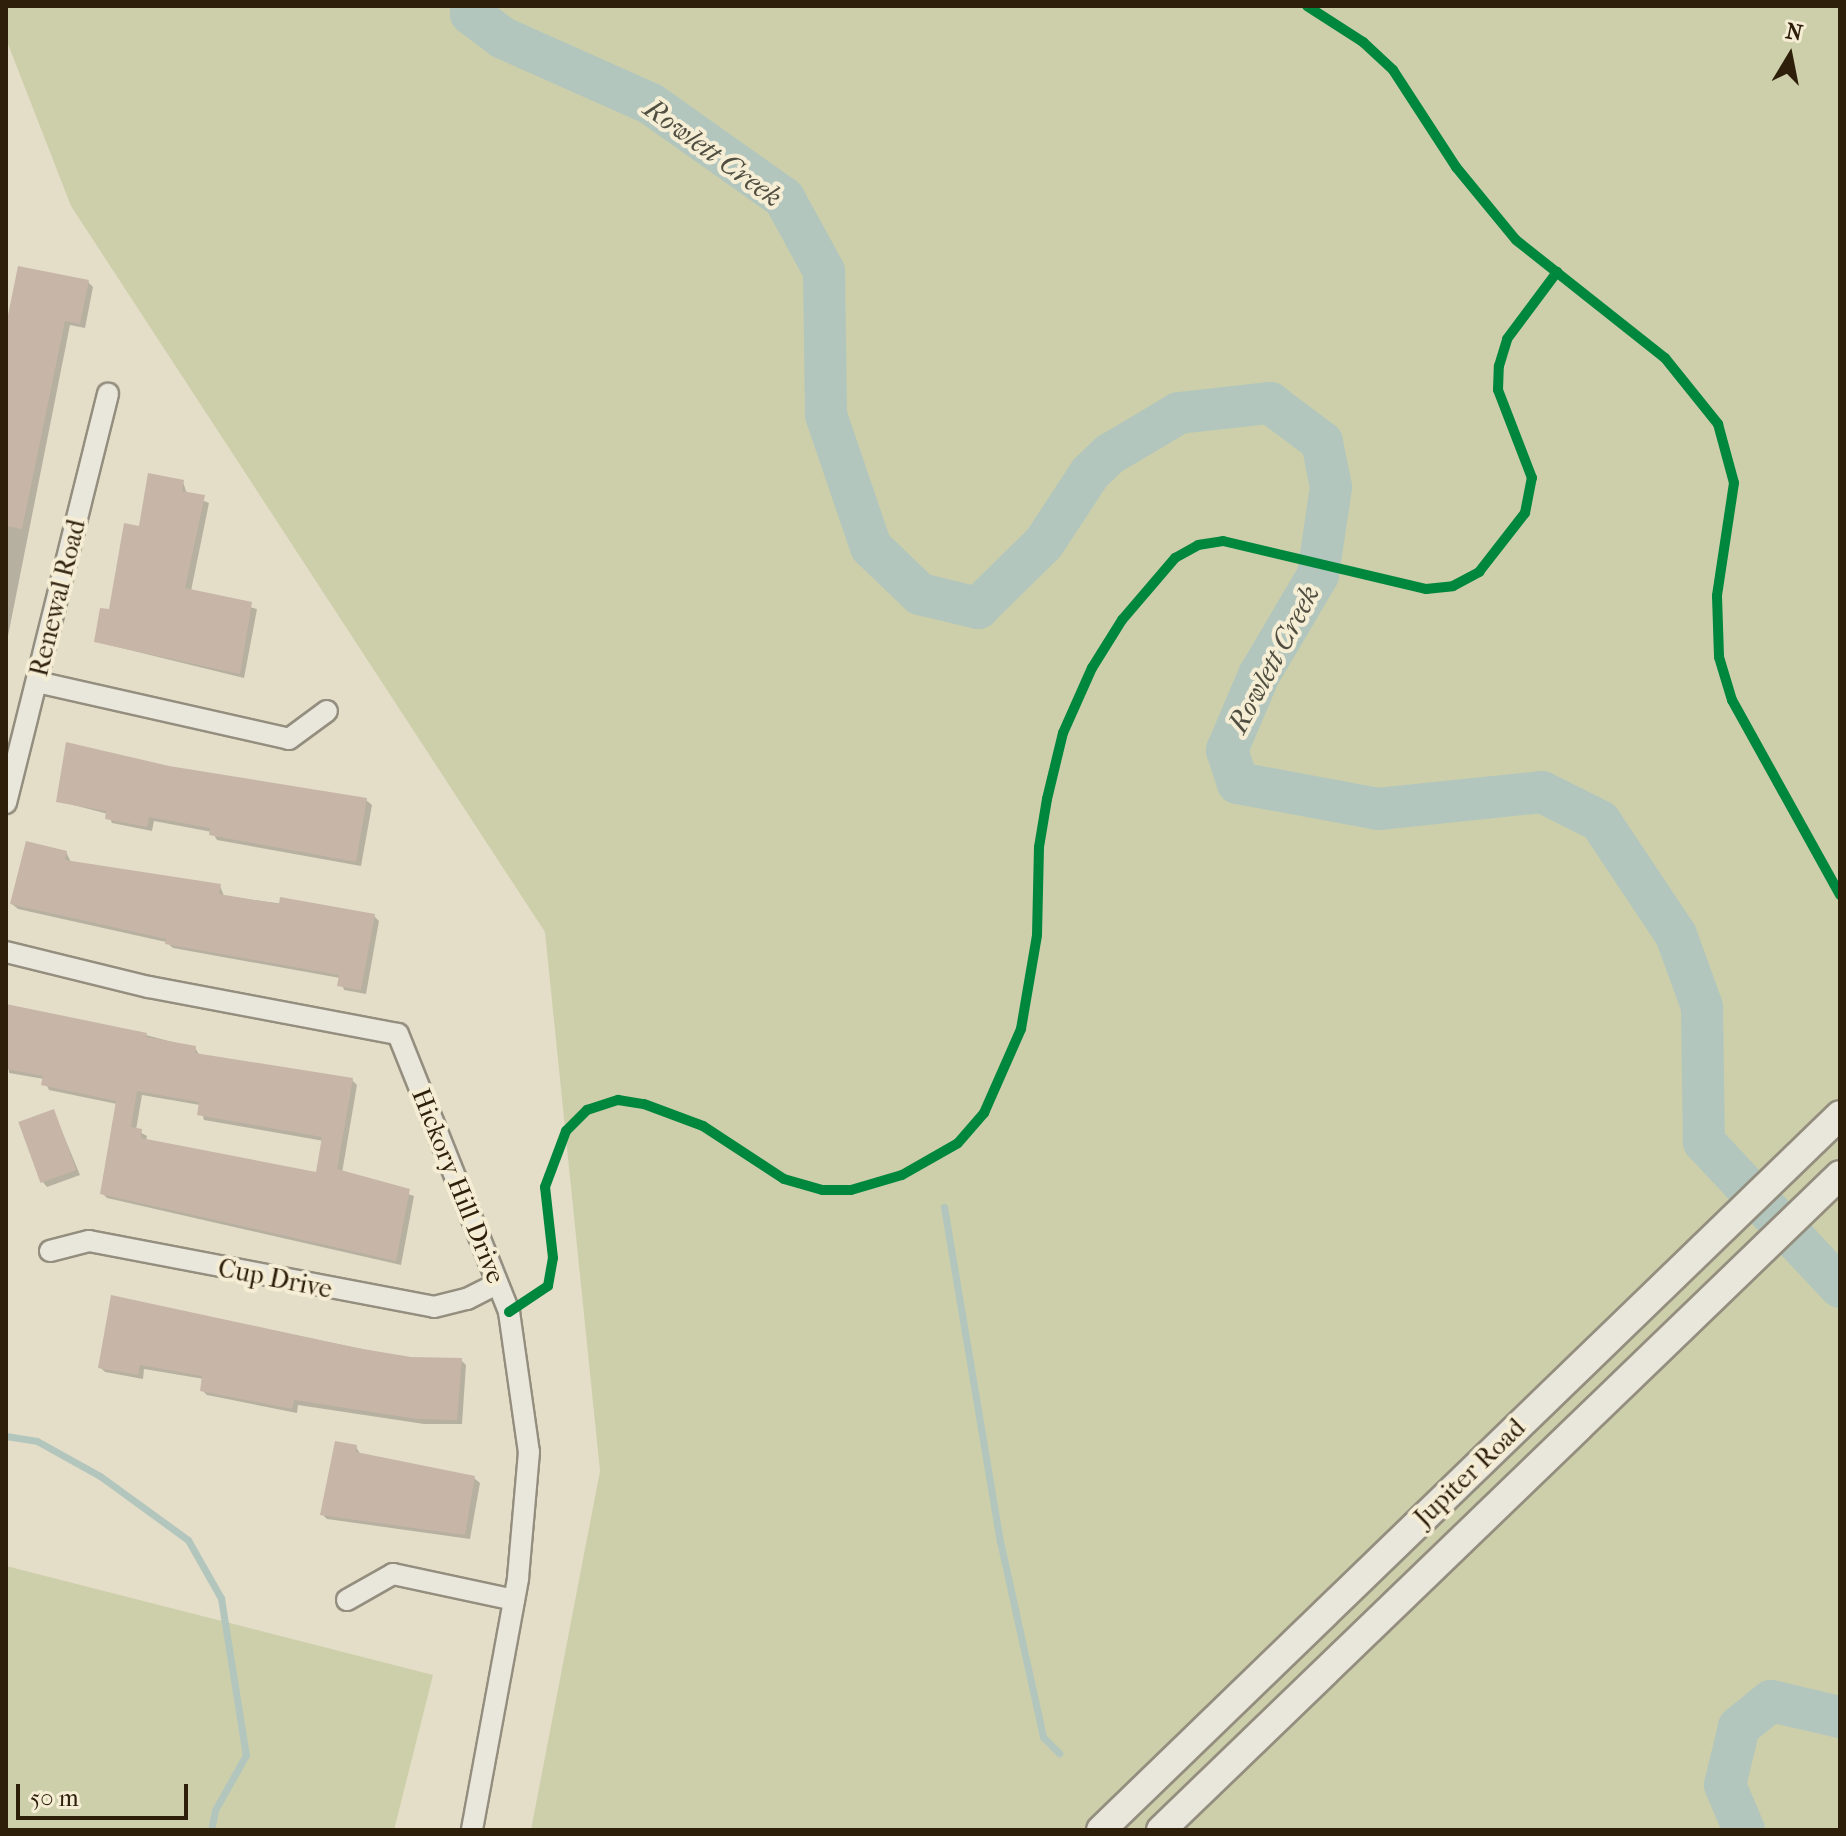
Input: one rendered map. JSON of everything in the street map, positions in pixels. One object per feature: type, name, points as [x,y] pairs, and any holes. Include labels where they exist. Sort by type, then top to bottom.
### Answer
[{"type":"main road","name":"Jupiter Road","points":[[1101,1830],[1840,1115]]},
{"type":"main road","name":"Jupiter Road","points":[[1161,1830],[1840,1175]]},
{"type":"street","name":"Renewal Road","points":[[6,803],[108,393]]},
{"type":"street","points":[[37,682],[289,739],[327,711]]},
{"type":"street","name":"Hickory Hill Drive","points":[[6,952],[149,987],[398,1034],[509,1312],[529,1452],[514,1600],[472,1830]]},
{"type":"street","name":"Cup Drive","points":[[50,1251],[89,1241],[434,1307],[467,1299],[497,1284]]},
{"type":"street","points":[[347,1600],[393,1574],[514,1600]]},
{"type":"green space","points":[[6,6],[1840,6],[1840,1830],[531,1830],[600,1471],[545,932],[71,206],[6,39]]},
{"type":"green space","points":[[6,1566],[433,1675],[394,1830],[6,1830]]},
{"type":"building","points":[[18,266],[89,280],[80,324],[65,321],[22,529],[6,526],[6,325]]},
{"type":"building","points":[[148,473],[184,480],[182,491],[205,495],[185,588],[252,602],[240,674],[94,642],[100,608],[109,609],[124,523],[139,526]]},
{"type":"building","points":[[66,742],[169,766],[367,798],[356,862],[209,835],[210,828],[149,817],[147,827],[105,819],[106,811],[56,802]]},
{"type":"building","points":[[26,841],[67,851],[65,860],[221,884],[219,894],[279,904],[280,897],[375,914],[361,990],[337,986],[339,975],[165,944],[166,939],[10,904]]},
{"type":"building","points":[[6,1004],[147,1033],[146,1037],[196,1046],[195,1053],[353,1078],[337,1169],[410,1189],[396,1261],[100,1194],[116,1101],[41,1085],[43,1076],[6,1069]],"holes":[[[137,1091],[199,1102],[197,1115],[322,1137],[316,1172],[141,1138],[142,1129],[131,1127]]]},
{"type":"building","points":[[54,1109],[76,1170],[41,1183],[18,1122]]},
{"type":"building","points":[[111,1295],[357,1348],[411,1357],[462,1358],[457,1420],[417,1419],[294,1400],[292,1409],[200,1391],[202,1376],[140,1365],[138,1375],[98,1368]]},
{"type":"building","points":[[335,1441],[357,1445],[356,1452],[475,1476],[465,1535],[320,1515]]},
{"type":"waterway","name":"Rowlett Creek","points":[[472,6],[471,14],[503,38],[651,104],[784,198],[824,271],[826,415],[871,547],[920,594],[978,608],[1044,543],[1090,473],[1110,454],[1179,413],[1270,403],[1322,442],[1331,487],[1318,575],[1259,675],[1227,750],[1238,783],[1378,809],[1542,792],[1600,821],[1676,935],[1702,1007],[1704,1142],[1840,1287]]},
{"type":"waterway","points":[[944,1207],[1000,1541],[1043,1737],[1059,1753]]},
{"type":"waterway","points":[[6,1436],[37,1441],[100,1476],[188,1540],[221,1598],[246,1755],[215,1810],[211,1830]]},
{"type":"waterway","name":"Rowlett Creek","points":[[1744,1830],[1725,1785],[1739,1727],[1771,1701],[1840,1717]]},
{"type":"cycle path","points":[[1307,6],[1363,42],[1393,70],[1456,167],[1516,240],[1665,358],[1718,424],[1734,483],[1717,596],[1719,657],[1732,700],[1840,895]]},
{"type":"cycle path","points":[[509,1312],[548,1286],[553,1258],[545,1187],[566,1131],[587,1110],[618,1100],[644,1104],[703,1126],[784,1179],[822,1190],[851,1190],[902,1175],[958,1143],[984,1113],[1021,1029],[1037,935],[1039,847],[1063,733],[1092,668],[1122,620],[1175,558],[1198,545],[1223,541],[1426,589],[1453,586],[1479,572],[1525,513],[1532,478],[1498,390],[1499,366],[1507,339],[1557,272]]}]
